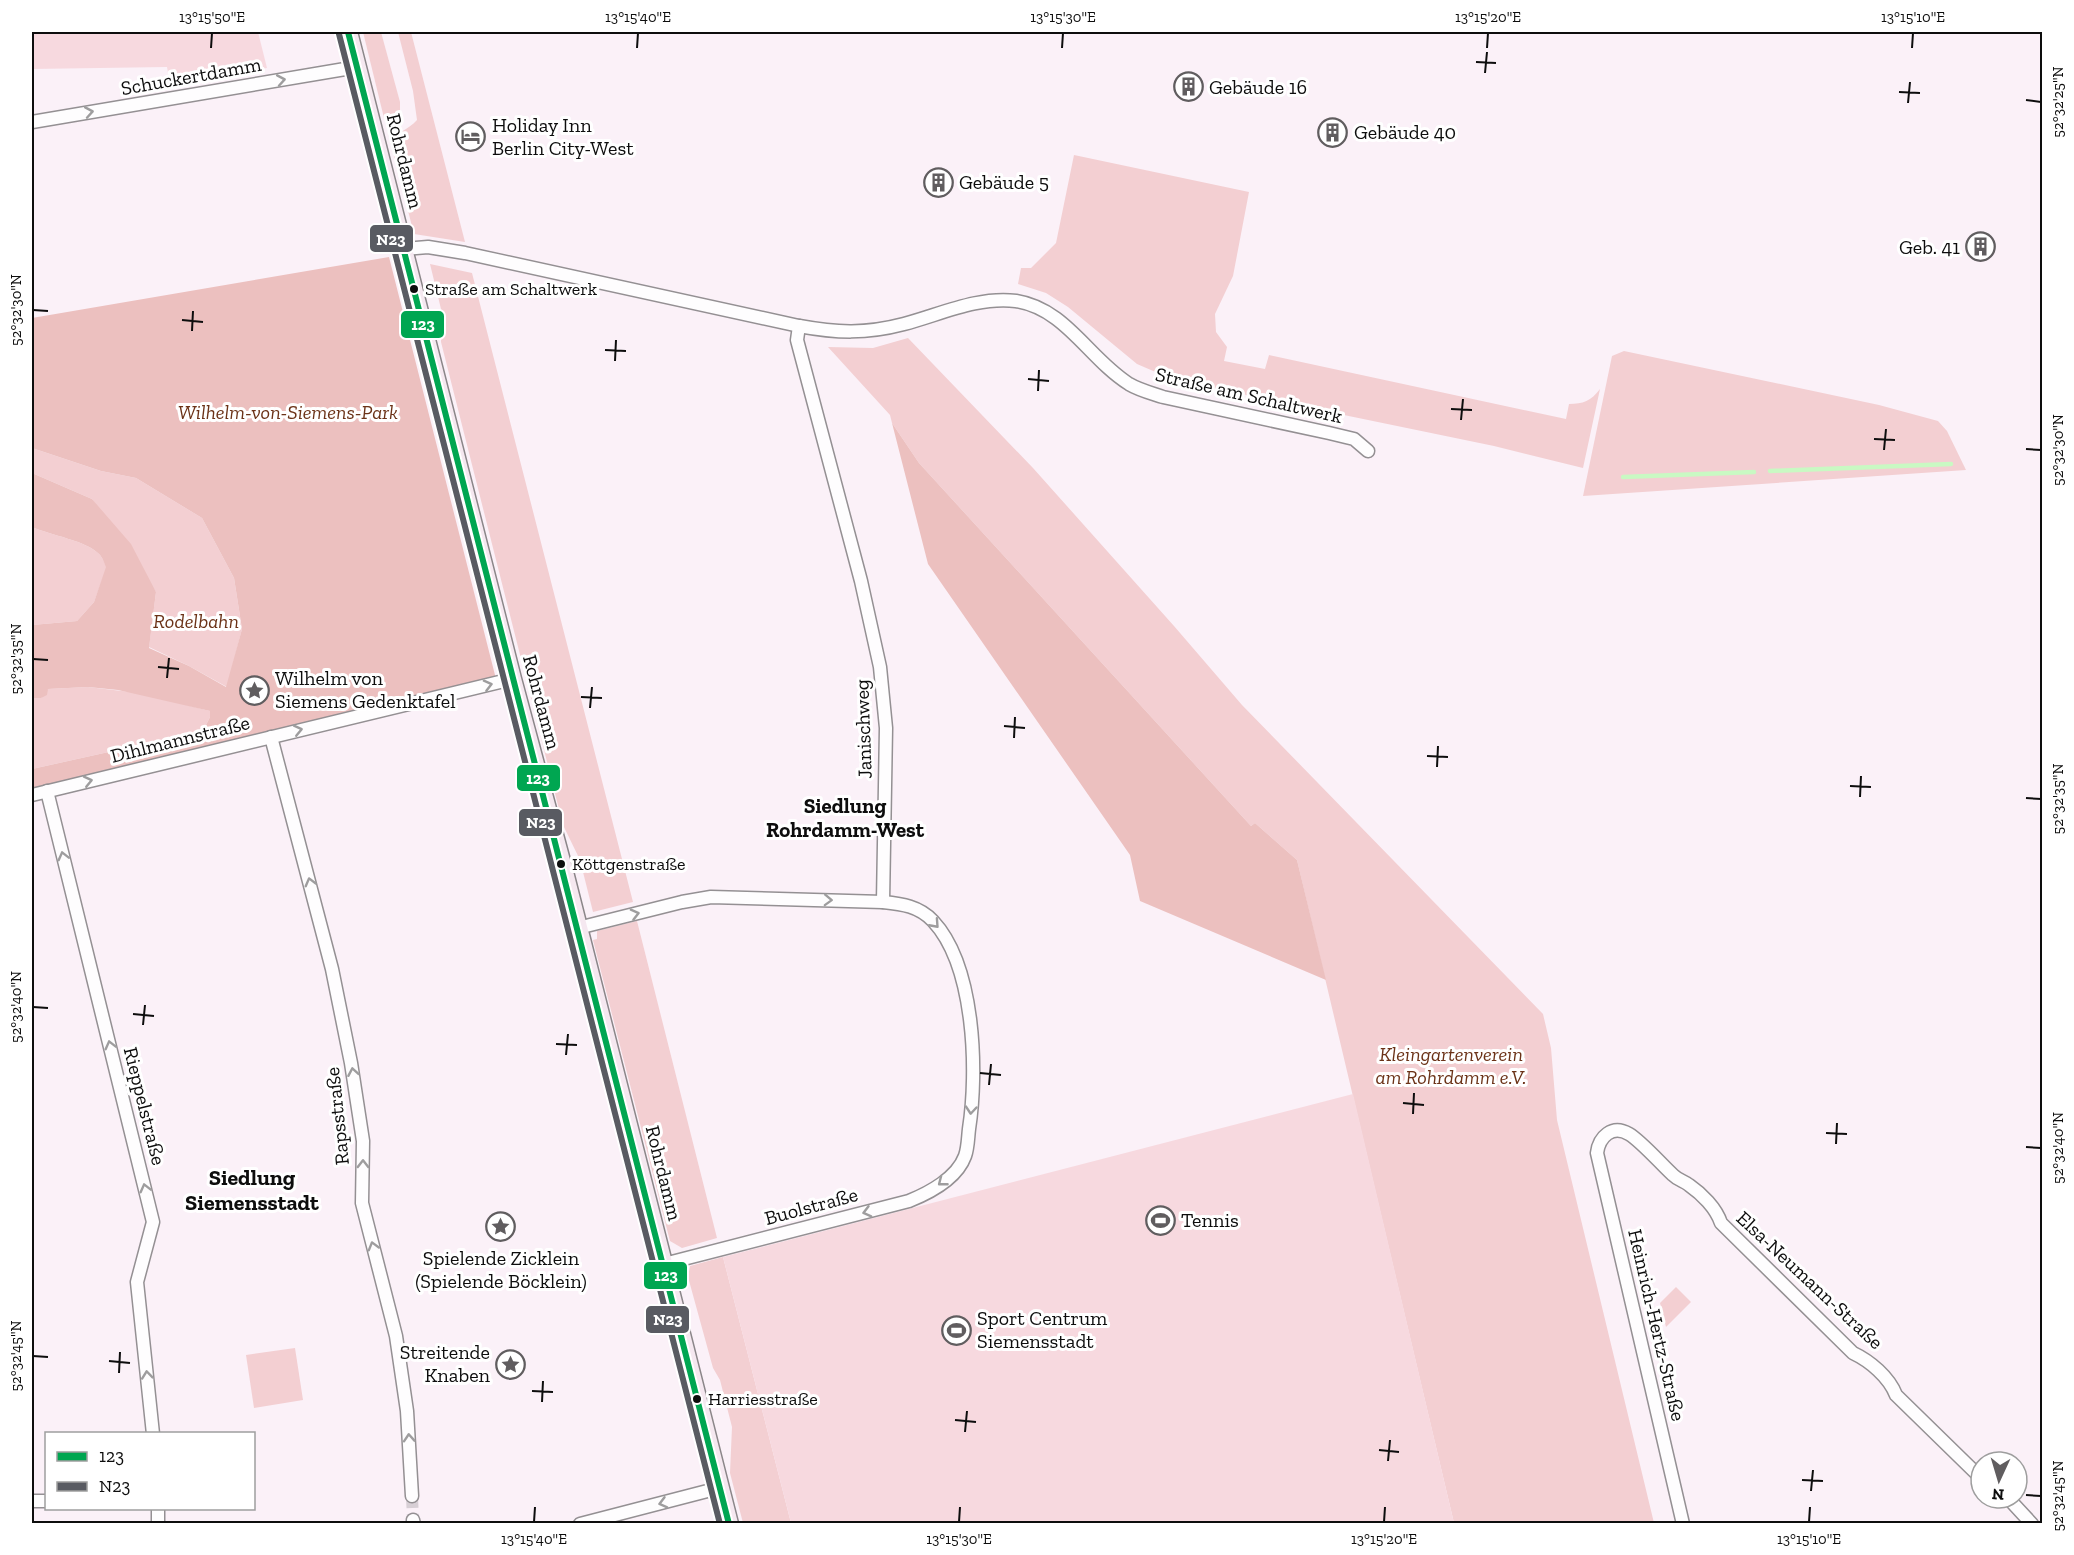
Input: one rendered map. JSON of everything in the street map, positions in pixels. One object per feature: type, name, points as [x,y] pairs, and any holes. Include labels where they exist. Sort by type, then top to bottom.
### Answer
[{"type":"main road","name":"Rohrdamm","points":[[348,32],[729,1524]]},
{"type":"street","name":"Schuckertdamm","points":[[32,122],[357,68]]},
{"type":"street","name":"Straße am Schaltwerk","points":[[404,249],[428,247],[465,253],[799,326],[843,333],[885,329],[987,302],[1004,300],[1032,305],[1043,309],[1061,321],[1128,383],[1143,391],[1354,440],[1368,451]]},
{"type":"street","name":"Janischweg","points":[[799,326],[797,340],[873,630],[884,696],[886,728],[883,902]]},
{"type":"street","name":"Dihlmannstraße","points":[[32,795],[512,679]]},
{"type":"street","name":"Rapsstraße","points":[[271,737],[332,969],[349,1053],[363,1141],[362,1203],[396,1336],[407,1411],[412,1496]]},
{"type":"street","name":"Rieppelstraße","points":[[47,791],[153,1222],[137,1282],[153,1432]]},
{"type":"street","points":[[578,928],[711,897],[883,902]]},
{"type":"street","name":"Buolstraße","points":[[664,1264],[909,1201],[945,1181],[965,1156],[972,1108],[973,1054],[962,977],[951,946],[932,919],[908,905],[883,902]]},
{"type":"street","name":"Elsa-Neumann-Straße","points":[[1603,1136],[1615,1131],[1629,1134],[1676,1178],[1689,1185],[1717,1212],[1721,1223],[1853,1353],[1864,1358],[1892,1384],[1896,1395],[1969,1466]]},
{"type":"street","name":"Heinrich-Hertz-Straße","points":[[1603,1136],[1597,1154],[1683,1524]]},
{"type":"street","points":[[580,1524],[719,1488]]},
{"type":"street","points":[[2019,1510],[2032,1524]]},
{"type":"green space","points":[[363,32],[381,32],[400,102],[400,111],[396,115],[384,118]]},
{"type":"green space","points":[[398,32],[411,32],[465,242],[414,234],[390,141],[417,120],[413,91]]},
{"type":"green space","points":[[1074,155],[1249,192],[1233,276],[1215,314],[1216,332],[1227,347],[1224,361],[1265,369],[1269,355],[1566,419],[1569,404],[1586,401],[1600,389],[1583,468],[1494,446],[1174,380],[1137,364],[1068,307],[1046,293],[1018,284],[1021,268],[1031,268],[1056,243]]},
{"type":"green space","name":"Wilhelm-von-Siemens-Park","points":[[389,257],[496,679],[32,789],[32,769],[203,731],[210,717],[210,711],[118,690],[88,687],[48,689],[47,695],[32,698],[32,625],[77,621],[94,602],[106,567],[99,554],[86,545],[32,527],[32,473],[92,499],[131,544],[156,592],[149,648],[189,666],[226,687],[242,629],[234,578],[202,518],[136,478],[101,471],[32,448],[32,318]]},
{"type":"green space","points":[[430,264],[472,273],[633,902],[593,912],[580,860],[563,825],[441,342],[441,309]]},
{"type":"green space","name":"Kleingartenverein am Rohrdamm e.V.","points":[[908,338],[1033,468],[1242,705],[1543,1014],[1551,1048],[1557,1120],[1654,1523],[1454,1523],[1297,860],[1255,823],[1251,826],[919,463],[892,423],[890,415],[828,347],[873,348]]},
{"type":"green space","points":[[1624,351],[1879,405],[1938,421],[1947,431],[1966,470],[1583,496],[1612,356]]},
{"type":"green space","points":[[892,423],[919,463],[1251,826],[1255,823],[1297,860],[1326,980],[1140,901],[1130,855],[928,564]]},
{"type":"green space","name":"Rodelbahn","points":[[32,448],[101,471],[136,478],[202,518],[234,578],[242,629],[227,687],[149,647],[156,592],[92,499],[32,473]]},
{"type":"green space","points":[[32,527],[86,545],[102,557],[107,567],[94,602],[77,621],[32,625]]},
{"type":"green space","points":[[88,687],[139,693],[210,711],[210,717],[203,731],[32,769],[32,698],[41,698],[48,689]]},
{"type":"green space","points":[[637,921],[717,1238],[682,1248],[670,1241],[593,940],[597,939],[597,931]]},
{"type":"green space","points":[[723,1257],[791,1523],[743,1523],[730,1473],[732,1427],[688,1277],[690,1266]]},
{"type":"green space","points":[[1676,1287],[1691,1302],[1666,1327],[1660,1303]]},
{"type":"green space","points":[[295,1348],[303,1400],[254,1408],[246,1355]]},
{"type":"shaded area","points":[[32,32],[258,32],[267,68],[170,84],[167,67],[32,69]]},
{"type":"shaded area","name":"Sport Centrum Siemensstadt","points":[[1353,1094],[1454,1523],[791,1523],[723,1257]]},
{"type":"waterway","points":[[1770,471],[1951,464]]},
{"type":"waterway","points":[[1623,477],[1754,472]]},
{"type":"tunnel","points":[[412,1496],[413,1520]]},
{"type":"transit line","name":"123","points":[[348,32],[729,1524]]},
{"type":"transit line","name":"N23","points":[[339,34],[720,1524]]},
{"type":"place","name":"Gebäude 16","points":[[1188,87]]},
{"type":"place","name":"Gebäude 40","points":[[1333,132]]},
{"type":"place","name":"Holiday Inn Berlin City-West","points":[[471,137]]},
{"type":"place","name":"Gebäude 5","points":[[938,182]]},
{"type":"place","name":"Geb. 41","points":[[1981,247]]},
{"type":"place","name":"Straße am Schaltwerk","points":[[414,289]]},
{"type":"place","name":"Wilhelm von Siemens Gedenktafel","points":[[254,690]]},
{"type":"place","name":"Köttgenstraße","points":[[561,864]]},
{"type":"place","name":"Tennis","points":[[1160,1220]]},
{"type":"place","name":"Spielende Zicklein (Spielende Böcklein)","points":[[501,1227]]},
{"type":"place","name":"Sport Centrum Siemensstadt","points":[[956,1330]]},
{"type":"place","name":"Streitende Knaben","points":[[511,1364]]},
{"type":"place","name":"Harriesstraße","points":[[697,1399]]},
{"type":"district","name":"Siedlung Rohrdamm-West","points":[[845,817]]},
{"type":"district","name":"Siedlung Siemensstadt","points":[[252,1190]]}]
